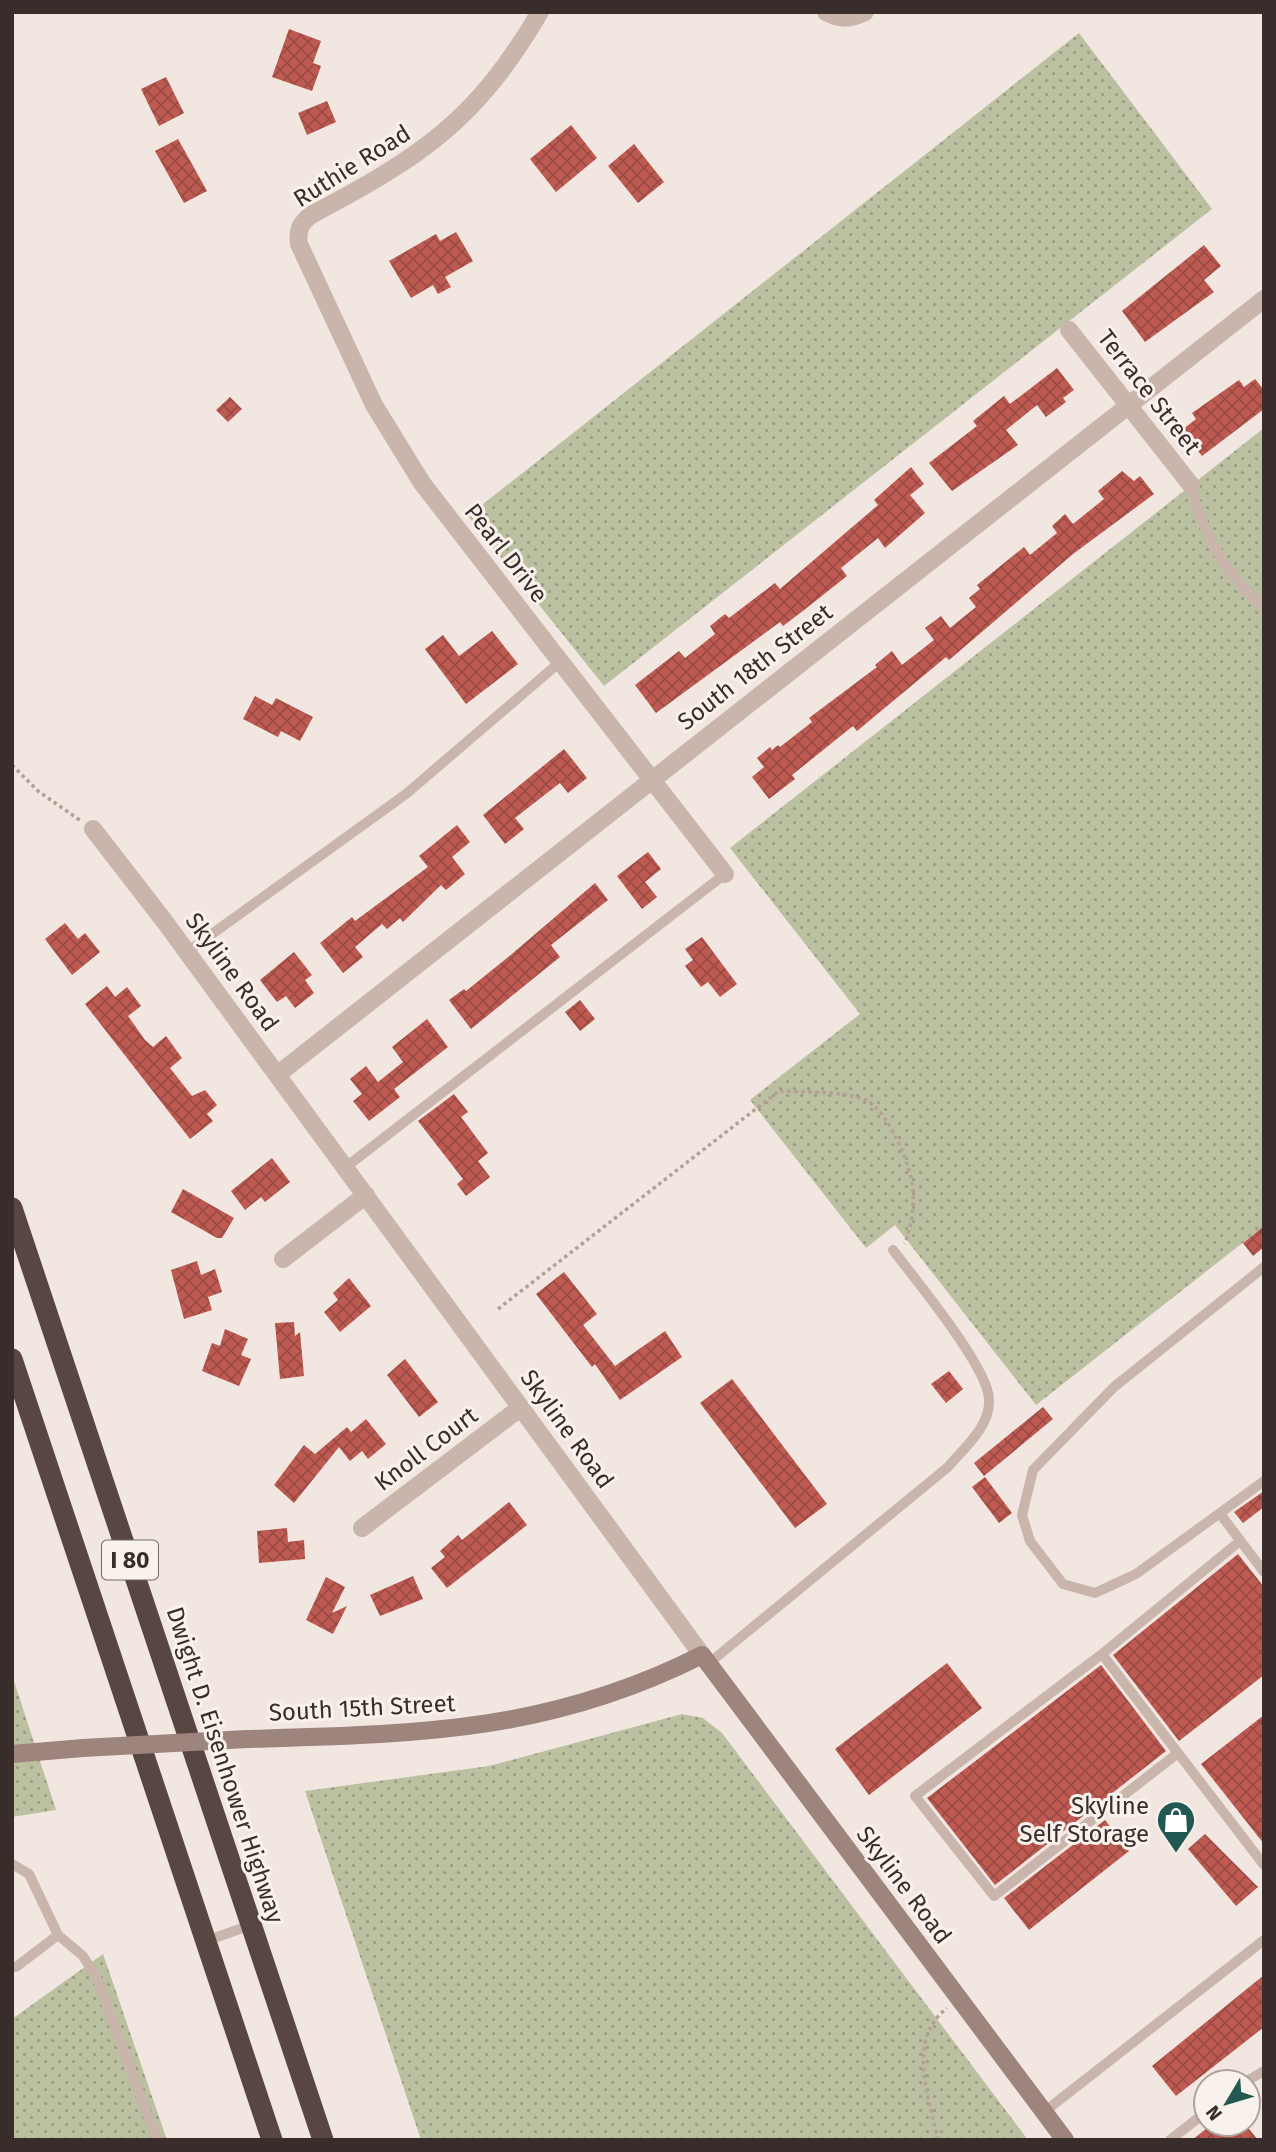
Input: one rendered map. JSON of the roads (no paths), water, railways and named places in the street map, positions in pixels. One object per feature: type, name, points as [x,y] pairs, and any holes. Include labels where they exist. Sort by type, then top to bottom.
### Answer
[{"type":"highway","name":"Dwight D. Eisenhower Highway","points":[[12,1208],[323,2140]]},
{"type":"highway","name":"I 80","points":[[12,1359],[272,2140]]},
{"type":"main road","name":"South 15th Street","points":[[12,1754],[247,1739],[412,1734],[535,1717],[620,1693],[705,1660]]},
{"type":"main road","name":"Skyline Road","points":[[705,1660],[1065,2140]]},
{"type":"street","name":"Ruthie Road","points":[[297,234],[301,223],[311,215],[406,163],[460,119],[518,49],[540,12]]},
{"type":"street","points":[[826,12],[838,18],[852,18],[865,12]]},
{"type":"street","name":"Pearl Drive","points":[[297,234],[303,258],[400,450],[453,525],[725,874]]},
{"type":"street","name":"South 18th Street","points":[[278,1075],[1264,299]]},
{"type":"street","name":"Terrace Street","points":[[1069,330],[1191,485]]},
{"type":"street","name":"Skyline Road","points":[[93,829],[278,1075],[705,1660]]},
{"type":"street","points":[[283,1259],[366,1195]]},
{"type":"street","name":"Knoll Court","points":[[362,1528],[520,1408]]},
{"type":"lane","points":[[1191,485],[1197,512],[1214,545],[1235,576],[1264,608]]},
{"type":"lane","points":[[187,952],[406,794],[560,662]]},
{"type":"lane","points":[[345,1167],[725,874]]},
{"type":"lane","points":[[705,1660],[948,1466],[980,1430],[990,1400],[985,1382],[947,1321],[896,1255]]},
{"type":"lane","points":[[1264,1267],[1114,1387],[1033,1470],[1022,1516],[1030,1541],[1063,1584],[1095,1592],[1136,1574],[1221,1515],[1264,1481]]},
{"type":"lane","points":[[1221,1515],[1264,1572]]},
{"type":"lane","points":[[1178,1753],[994,1896],[915,1796],[1102,1654],[1240,1541]]},
{"type":"lane","points":[[1102,1654],[1264,1865]]},
{"type":"lane","points":[[12,1864],[29,1874],[58,1935],[78,1950],[97,1979],[157,2140]]},
{"type":"lane","points":[[206,1941],[251,1925]]},
{"type":"lane","points":[[13,1967],[58,1935]]},
{"type":"lane","points":[[1044,2112],[1264,1940]]},
{"type":"lane","points":[[1170,2140],[1192,2123]]},
{"type":"place","name":"Skyline Self Storage","points":[[1176,1854]]}]
